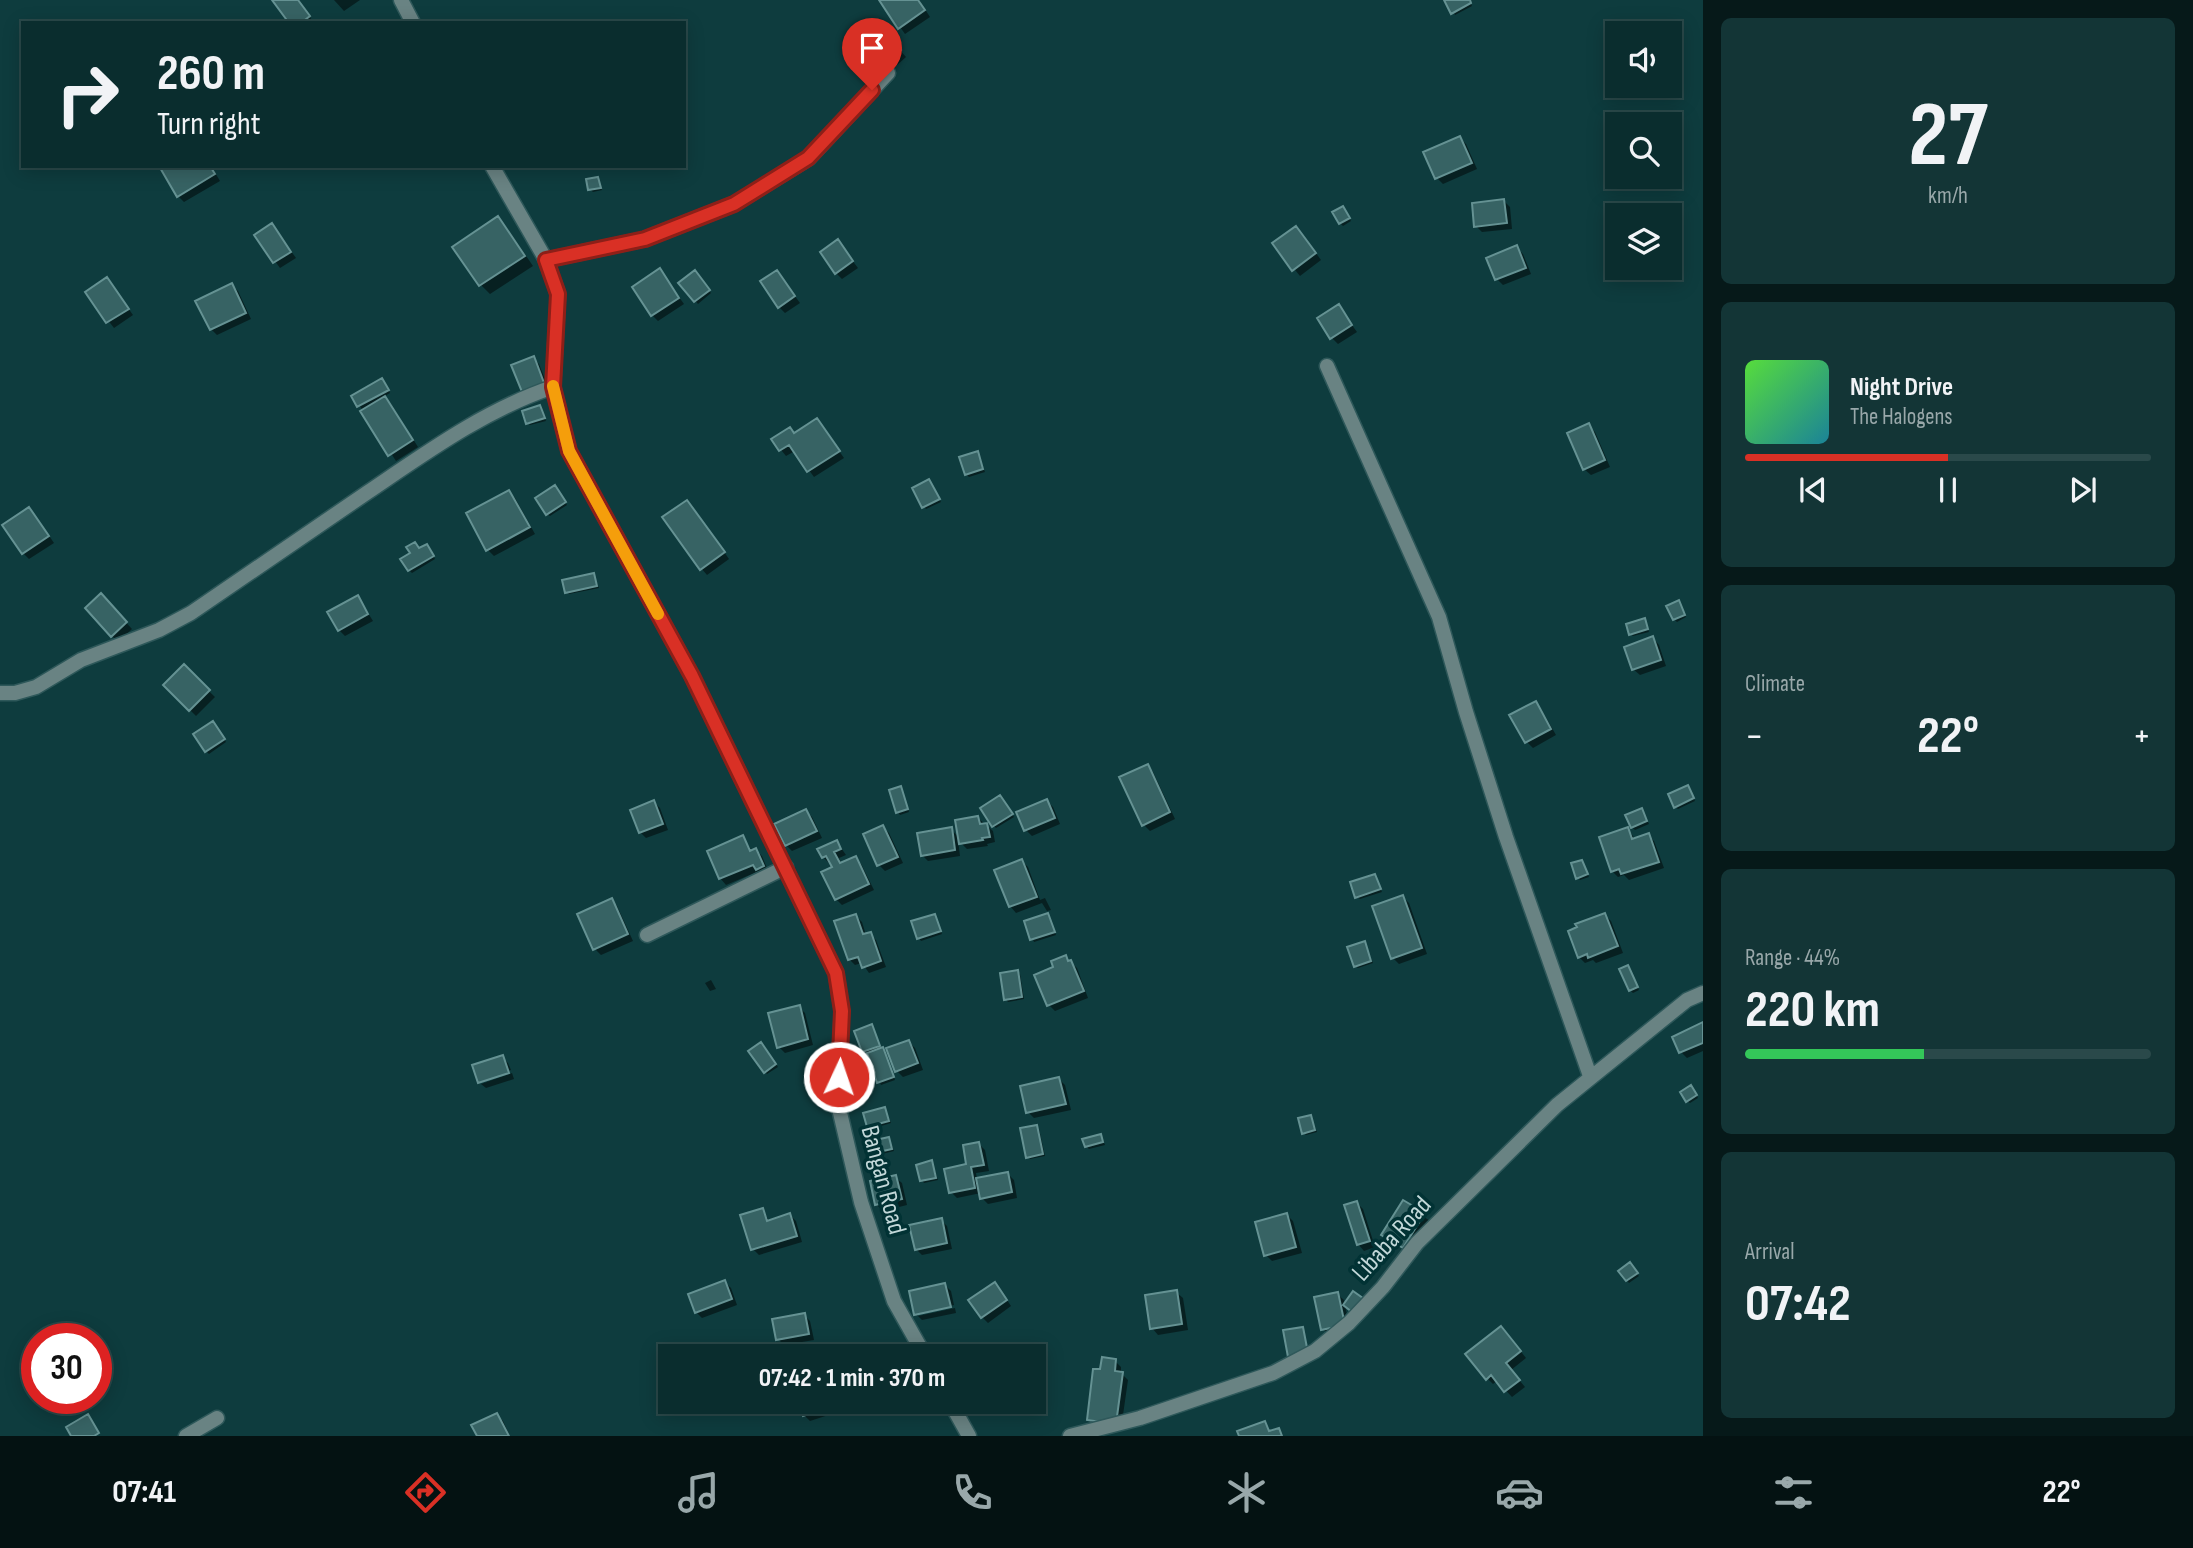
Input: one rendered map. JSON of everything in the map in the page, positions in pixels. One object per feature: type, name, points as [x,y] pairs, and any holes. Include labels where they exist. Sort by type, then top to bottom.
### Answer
[{"type":"street","points":[[401,0],[411,21]]},
{"type":"street","points":[[546,260],[645,239],[734,204],[808,158],[888,73]]},
{"type":"street","name":"Bangan Road","points":[[493,168],[546,260],[558,294],[553,387],[569,451],[692,676],[836,973],[842,1011],[837,1100],[858,1190],[894,1301],[918,1344]]},
{"type":"street","points":[[1328,366],[1439,617],[1506,837],[1590,1076]]},
{"type":"street","points":[[0,693],[36,687],[81,660],[159,630],[191,613],[486,415],[553,387]]},
{"type":"street","points":[[647,935],[786,867]]},
{"type":"street","name":"Libaba Road","points":[[1070,1436],[1140,1418],[1273,1373],[1315,1351],[1349,1323],[1383,1287],[1417,1243],[1557,1105],[1687,1000],[1703,993]]},
{"type":"street","points":[[957,1414],[969,1436]]},
{"type":"street","points":[[187,1436],[217,1418]]},
{"type":"building","points":[[272,0],[298,0],[310,16],[304,21],[288,21]]},
{"type":"building","points":[[879,0],[918,0],[925,10],[898,29]]},
{"type":"building","points":[[1444,0],[1470,0],[1471,3],[1451,14]]},
{"type":"building","points":[[879,25],[901,50],[878,71],[856,45]]},
{"type":"building","points":[[1460,136],[1472,163],[1435,179],[1423,152]]},
{"type":"building","points":[[160,168],[211,168],[215,174],[177,197]]},
{"type":"building","points":[[598,177],[601,188],[588,190],[586,179]]},
{"type":"building","points":[[1504,199],[1507,223],[1474,227],[1472,203]]},
{"type":"building","points":[[1343,206],[1350,218],[1339,224],[1332,212]]},
{"type":"building","points":[[498,216],[525,256],[479,286],[452,247]]},
{"type":"building","points":[[272,223],[291,252],[273,263],[254,235]]},
{"type":"building","points":[[1296,226],[1316,253],[1292,271],[1272,243]]},
{"type":"building","points":[[838,239],[853,261],[835,274],[820,252]]},
{"type":"building","points":[[1517,245],[1526,268],[1495,280],[1486,258]]},
{"type":"building","points":[[660,268],[679,298],[651,316],[632,287]]},
{"type":"building","points":[[695,270],[710,290],[694,302],[678,283]]},
{"type":"building","points":[[777,270],[795,296],[778,308],[760,281]]},
{"type":"building","points":[[107,277],[129,309],[106,323],[85,292]]},
{"type":"building","points":[[232,283],[246,313],[210,330],[195,301]]},
{"type":"building","points":[[1339,304],[1352,325],[1330,339],[1317,318]]},
{"type":"building","points":[[534,356],[544,383],[522,392],[511,365]]},
{"type":"building","points":[[382,378],[389,390],[357,407],[351,396]]},
{"type":"building","points":[[385,396],[413,440],[388,456],[360,411]]},
{"type":"building","points":[[540,405],[545,418],[526,424],[522,411]]},
{"type":"building","points":[[817,418],[840,451],[807,472],[789,445],[779,451],[771,439],[790,427],[794,433]]},
{"type":"building","points":[[1589,423],[1605,460],[1583,470],[1567,433]]},
{"type":"building","points":[[978,451],[983,469],[965,475],[959,457]]},
{"type":"building","points":[[929,479],[940,499],[922,508],[912,488]]},
{"type":"building","points":[[555,485],[566,502],[546,515],[535,498]]},
{"type":"building","points":[[509,490],[530,527],[486,551],[466,513]]},
{"type":"building","points":[[687,500],[725,552],[700,570],[662,517]]},
{"type":"building","points":[[29,507],[49,536],[22,554],[2,525]]},
{"type":"building","points":[[415,542],[419,548],[427,544],[434,556],[408,571],[400,559],[410,553],[406,547]]},
{"type":"building","points":[[594,573],[597,586],[565,593],[562,580]]},
{"type":"building","points":[[101,593],[127,622],[111,637],[85,608]]},
{"type":"building","points":[[358,595],[368,614],[338,631],[327,612]]},
{"type":"building","points":[[1679,600],[1685,615],[1673,620],[1666,606]]},
{"type":"building","points":[[1645,618],[1648,629],[1629,635],[1626,624]]},
{"type":"building","points":[[1653,636],[1661,660],[1632,670],[1624,647]]},
{"type":"building","points":[[184,664],[210,690],[189,711],[163,685]]},
{"type":"building","points":[[1536,701],[1551,729],[1525,743],[1509,715]]},
{"type":"building","points":[[213,721],[225,739],[205,752],[193,734]]},
{"type":"building","points":[[1148,764],[1170,812],[1142,826],[1119,777]]},
{"type":"building","points":[[1688,785],[1694,798],[1674,808],[1668,794]]},
{"type":"building","points":[[901,786],[908,809],[896,813],[889,790]]},
{"type":"building","points":[[1000,795],[1013,814],[992,827],[980,808]]},
{"type":"building","points":[[1047,799],[1055,818],[1024,831],[1016,812]]},
{"type":"building","points":[[654,800],[663,824],[639,833],[630,810]]},
{"type":"building","points":[[1642,808],[1647,821],[1631,828],[1625,815]]},
{"type":"building","points":[[806,809],[817,831],[785,846],[774,824]]},
{"type":"building","points":[[978,816],[980,824],[987,823],[990,837],[959,844],[955,820]]},
{"type":"building","points":[[883,825],[898,857],[877,866],[863,834]]},
{"type":"building","points":[[952,827],[955,850],[921,856],[917,833]]},
{"type":"building","points":[[1628,827],[1632,839],[1649,833],[1659,862],[1621,874],[1619,869],[1611,872],[1599,837]]},
{"type":"building","points":[[743,835],[750,851],[756,848],[764,866],[756,870],[753,865],[719,879],[707,851]]},
{"type":"building","points":[[837,840],[841,849],[834,852],[840,863],[856,856],[869,884],[835,900],[821,872],[832,867],[826,856],[822,858],[817,849]]},
{"type":"building","points":[[1022,859],[1037,897],[1009,907],[994,870]]},
{"type":"building","points":[[1582,860],[1588,874],[1576,879],[1571,863]]},
{"type":"building","points":[[1375,874],[1381,889],[1355,898],[1350,882]]},
{"type":"building","points":[[1403,895],[1422,948],[1391,959],[1372,906]]},
{"type":"building","points":[[612,898],[628,934],[593,950],[577,914]]},
{"type":"building","points":[[1048,913],[1055,932],[1030,940],[1024,921]]},
{"type":"building","points":[[1605,913],[1618,946],[1588,958],[1587,954],[1578,958],[1568,931],[1577,927],[1575,924]]},
{"type":"building","points":[[856,914],[863,934],[871,932],[881,961],[862,968],[858,957],[848,960],[834,921]]},
{"type":"building","points":[[935,914],[941,931],[917,939],[911,921]]},
{"type":"building","points":[[1365,941],[1371,961],[1354,967],[1347,947]]},
{"type":"building","points":[[1066,955],[1068,961],[1071,960],[1084,991],[1047,1006],[1034,975],[1053,967],[1051,961]]},
{"type":"building","points":[[1628,965],[1638,987],[1629,991],[1619,969]]},
{"type":"building","points":[[1018,970],[1022,997],[1004,1000],[1000,973]]},
{"type":"building","points":[[800,1005],[808,1039],[777,1048],[768,1013]]},
{"type":"building","points":[[1703,1022],[1703,1043],[1679,1053],[1672,1037]]},
{"type":"building","points":[[872,1024],[880,1046],[862,1052],[854,1031]]},
{"type":"building","points":[[909,1040],[918,1063],[895,1072],[886,1048]]},
{"type":"building","points":[[761,1042],[776,1064],[764,1073],[748,1051]]},
{"type":"building","points":[[883,1047],[894,1077],[877,1083],[867,1053]]},
{"type":"building","points":[[503,1055],[509,1073],[478,1083],[472,1065]]},
{"type":"building","points":[[1059,1077],[1066,1104],[1026,1113],[1020,1086]]},
{"type":"building","points":[[1691,1085],[1697,1095],[1686,1102],[1680,1092]]},
{"type":"building","points":[[885,1107],[889,1121],[867,1127],[863,1113]]},
{"type":"building","points":[[1311,1115],[1315,1130],[1302,1134],[1298,1118]]},
{"type":"building","points":[[1037,1125],[1043,1154],[1026,1158],[1020,1128]]},
{"type":"building","points":[[1101,1134],[1103,1142],[1085,1147],[1082,1139]]},
{"type":"building","points":[[889,1137],[892,1149],[874,1153],[871,1141]]},
{"type":"building","points":[[979,1142],[984,1165],[971,1167],[975,1188],[949,1193],[944,1169],[966,1164],[963,1145]]},
{"type":"building","points":[[932,1160],[936,1178],[920,1181],[916,1165]]},
{"type":"building","points":[[1008,1172],[1012,1192],[980,1199],[976,1178]]},
{"type":"building","points":[[896,1175],[902,1199],[875,1205],[870,1181]]},
{"type":"building","points":[[1403,1200],[1425,1213],[1403,1248],[1381,1235]]},
{"type":"building","points":[[1357,1201],[1370,1241],[1357,1245],[1344,1205]]},
{"type":"building","points":[[763,1208],[767,1221],[790,1213],[797,1236],[751,1250],[740,1215]]},
{"type":"building","points":[[1287,1213],[1296,1247],[1264,1256],[1255,1222]]},
{"type":"building","points":[[942,1218],[947,1243],[915,1250],[909,1225]]},
{"type":"building","points":[[1630,1262],[1638,1273],[1626,1281],[1618,1271]]},
{"type":"building","points":[[725,1280],[732,1299],[695,1313],[688,1294]]},
{"type":"building","points":[[995,1282],[1007,1300],[981,1318],[968,1300]]},
{"type":"building","points":[[945,1283],[951,1307],[914,1315],[909,1291]]},
{"type":"building","points":[[1177,1290],[1182,1324],[1150,1329],[1145,1295]]},
{"type":"building","points":[[1353,1291],[1367,1301],[1356,1315],[1343,1305]]},
{"type":"building","points":[[1338,1292],[1345,1325],[1321,1330],[1314,1297]]},
{"type":"building","points":[[805,1313],[809,1334],[776,1340],[772,1319]]},
{"type":"building","points":[[1501,1326],[1521,1351],[1506,1363],[1520,1380],[1504,1392],[1491,1375],[1486,1380],[1465,1354]]},
{"type":"building","points":[[1303,1327],[1308,1353],[1288,1357],[1283,1330]]},
{"type":"building","points":[[1102,1357],[1116,1359],[1115,1371],[1123,1372],[1116,1424],[1087,1420],[1093,1369],[1100,1369]]},
{"type":"building","points":[[497,1413],[509,1436],[477,1436],[471,1425]]},
{"type":"building","points":[[88,1414],[99,1433],[94,1436],[71,1436],[66,1427]]},
{"type":"building","points":[[1265,1421],[1269,1431],[1279,1428],[1282,1436],[1239,1436],[1237,1431]]},
{"type":"slow traffic","points":[[553,386],[569,451],[658,614]]},
{"type":"route","points":[[839,1077],[842,1011],[836,973],[692,676],[569,451],[553,387],[559,312],[558,294],[546,260],[645,239],[734,204],[808,158],[872,90]]}]
